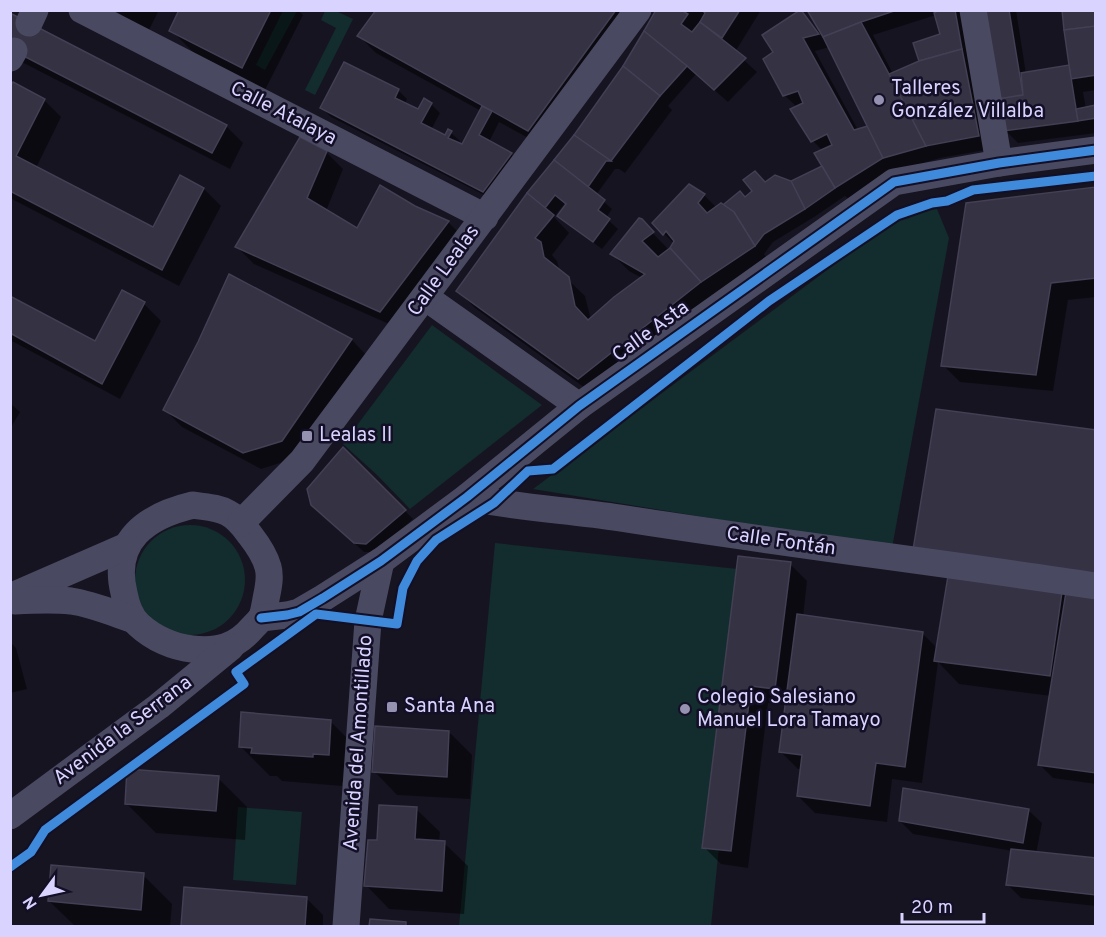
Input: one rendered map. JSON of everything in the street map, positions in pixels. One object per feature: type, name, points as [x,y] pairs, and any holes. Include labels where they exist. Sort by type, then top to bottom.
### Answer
[{"type":"street","name":"Calle Atalaya","points":[[81,10],[484,217]]},
{"type":"street","name":"Calle Lealas","points":[[241,523],[302,461],[638,10]]},
{"type":"street","points":[[973,10],[999,164]]},
{"type":"street","name":"Calle Asta","points":[[261,618],[299,612],[381,561],[467,497],[579,406],[894,182],[1095,150]]},
{"type":"street","points":[[425,297],[579,406]]},
{"type":"street","name":"Calle Fontán","points":[[467,497],[494,503],[598,515],[751,539],[935,562],[1095,586]]},
{"type":"street","points":[[193,505],[228,513],[241,523],[256,543],[268,567],[268,587],[261,618],[247,635],[233,645],[207,650],[184,648],[164,642],[144,630],[134,620],[126,601],[121,580],[121,566],[127,546],[137,532],[155,518],[193,505]]},
{"type":"street","points":[[10,599],[127,546]]},
{"type":"street","name":"Avenida del Amontillado","points":[[346,927],[368,621],[381,561]]},
{"type":"street","points":[[10,599],[72,602],[134,620]]},
{"type":"street","name":"Avenida la Serrana","points":[[10,816],[159,706],[233,645]]},
{"type":"green space","points":[[283,11],[297,11],[265,70],[256,65]]},
{"type":"green space","points":[[325,11],[336,11],[353,19],[315,95],[305,90],[336,28],[321,20]]},
{"type":"green space","points":[[937,209],[949,238],[892,548],[533,489],[905,212]]},
{"type":"green space","points":[[432,325],[542,405],[410,509],[343,444]]},
{"type":"green space","points":[[190,525],[211,529],[229,541],[241,559],[245,580],[241,601],[229,619],[211,631],[190,635],[169,631],[151,619],[139,601],[135,580],[139,559],[151,541],[169,529]]},
{"type":"green space","points":[[495,543],[747,570],[711,926],[459,926]]},
{"type":"green space","points":[[238,807],[302,812],[296,885],[233,880]]},
{"type":"building","points":[[179,10],[271,10],[242,68],[169,31]]},
{"type":"building","points":[[376,10],[616,10],[528,131],[357,36]]},
{"type":"building","points":[[656,10],[681,10],[688,14],[681,24],[692,32],[700,22],[746,58],[714,90],[644,31]]},
{"type":"building","points":[[702,10],[740,10],[722,38],[700,22],[705,13]]},
{"type":"building","points":[[800,10],[819,34],[803,38],[854,130],[868,126],[883,158],[835,188],[814,153],[832,145],[827,134],[811,142],[790,109],[803,103],[798,91],[783,96],[763,59],[773,52],[762,35]]},
{"type":"building","points":[[807,10],[897,10],[823,37]]},
{"type":"building","points":[[940,10],[955,10],[962,49],[919,61],[913,43],[940,34],[934,13]]},
{"type":"building","points":[[982,10],[1009,10],[1023,95],[998,99]]},
{"type":"building","points":[[1062,10],[1096,10],[1096,26],[1064,30]]},
{"type":"building","points":[[10,13],[227,125],[212,153],[10,49]]},
{"type":"building","name":"Talleres González Villalba","points":[[861,22],[926,146],[883,158],[823,37]]},
{"type":"building","points":[[1096,26],[1096,75],[1071,79],[1064,30]]},
{"type":"building","points":[[644,31],[687,66],[660,96],[623,66]]},
{"type":"building","points":[[962,49],[979,136],[926,146],[889,74],[919,61]]},
{"type":"building","points":[[344,62],[399,89],[395,98],[418,109],[424,98],[432,103],[421,123],[445,135],[448,129],[452,131],[448,138],[462,144],[482,106],[492,111],[479,135],[512,153],[483,192],[320,108]]},
{"type":"building","points":[[1069,65],[1078,121],[1003,131],[998,99],[1023,95],[1021,73]]},
{"type":"building","points":[[623,66],[660,96],[611,161],[574,135]]},
{"type":"building","points":[[13,82],[45,99],[16,156],[153,227],[180,175],[204,188],[162,270],[10,191],[10,87]]},
{"type":"building","points":[[1096,105],[1096,118],[1078,121],[1076,109]]},
{"type":"building","points":[[574,135],[611,161],[606,161],[588,187],[554,160]]},
{"type":"building","points":[[300,137],[327,151],[307,198],[357,228],[380,185],[415,206],[449,221],[380,312],[235,247]]},
{"type":"building","points":[[554,160],[605,200],[598,210],[610,219],[593,242],[557,216],[566,204],[555,195],[545,208],[527,193]]},
{"type":"building","points":[[822,166],[835,188],[805,209],[791,181]]},
{"type":"building","points":[[755,171],[765,182],[775,175],[791,181],[805,209],[764,234],[755,246],[734,212],[723,205],[740,191],[745,197],[752,191],[743,180]]},
{"type":"building","points":[[689,184],[705,194],[698,203],[707,213],[721,203],[734,212],[755,246],[701,282],[670,248],[674,241],[666,231],[663,235],[652,223]]},
{"type":"building","points":[[1096,187],[1096,278],[1051,283],[1036,375],[941,366],[966,203]]},
{"type":"building","points":[[527,193],[554,215],[535,238],[541,242],[544,257],[569,277],[575,306],[588,320],[645,274],[610,254],[639,218],[654,232],[642,241],[658,257],[670,248],[701,282],[578,379],[456,291]]},
{"type":"building","points":[[229,274],[352,339],[282,441],[243,453],[163,410]]},
{"type":"building","points":[[122,290],[145,302],[102,384],[10,333],[10,296],[95,341]]},
{"type":"building","points":[[936,409],[1096,430],[1096,581],[913,550]]},
{"type":"building","points":[[343,447],[406,510],[366,544],[354,543],[311,505],[307,489]]},
{"type":"building","points":[[738,556],[791,562],[775,689],[751,686],[731,851],[702,848]]},
{"type":"building","points":[[948,576],[1062,592],[1050,676],[934,661]]},
{"type":"building","points":[[1066,592],[1096,597],[1096,773],[1038,765]]},
{"type":"building","points":[[797,614],[923,632],[905,767],[876,763],[870,806],[797,796],[802,755],[779,752]]},
{"type":"building","points":[[241,712],[331,720],[329,755],[313,754],[313,757],[251,753],[252,748],[239,747]]},
{"type":"building","points":[[375,726],[449,731],[447,777],[372,772]]},
{"type":"building","points":[[127,769],[219,776],[216,811],[125,804]]},
{"type":"building","points":[[903,788],[1029,809],[1023,843],[899,821]]},
{"type":"building","points":[[379,805],[417,807],[415,839],[445,841],[442,891],[364,886],[368,840],[377,840]]},
{"type":"building","points":[[1011,849],[1096,858],[1096,895],[1006,885]]},
{"type":"building","points":[[51,865],[144,873],[141,910],[48,901]]},
{"type":"building","points":[[184,887],[307,897],[305,926],[181,926]]},
{"type":"building","points":[[370,919],[406,922],[406,926],[369,926]]},
{"type":"cycle path","points":[[261,618],[299,612],[381,561],[467,497],[579,406],[894,182],[999,163],[1096,150]]},
{"type":"cycle path","points":[[10,867],[31,852],[45,830],[244,684],[236,672],[316,614],[397,624],[403,588],[417,561],[436,540],[494,503],[528,471],[553,469],[769,301],[897,215],[932,203],[947,201],[973,190],[1096,176]]},
{"type":"place","name":"Talleres González Villalba","points":[[879,100]]},
{"type":"place","name":"Lealas II","points":[[307,436]]},
{"type":"place","name":"Santa Ana","points":[[392,707]]},
{"type":"place","name":"Colegio Salesiano Manuel Lora Tamayo","points":[[685,709]]}]
